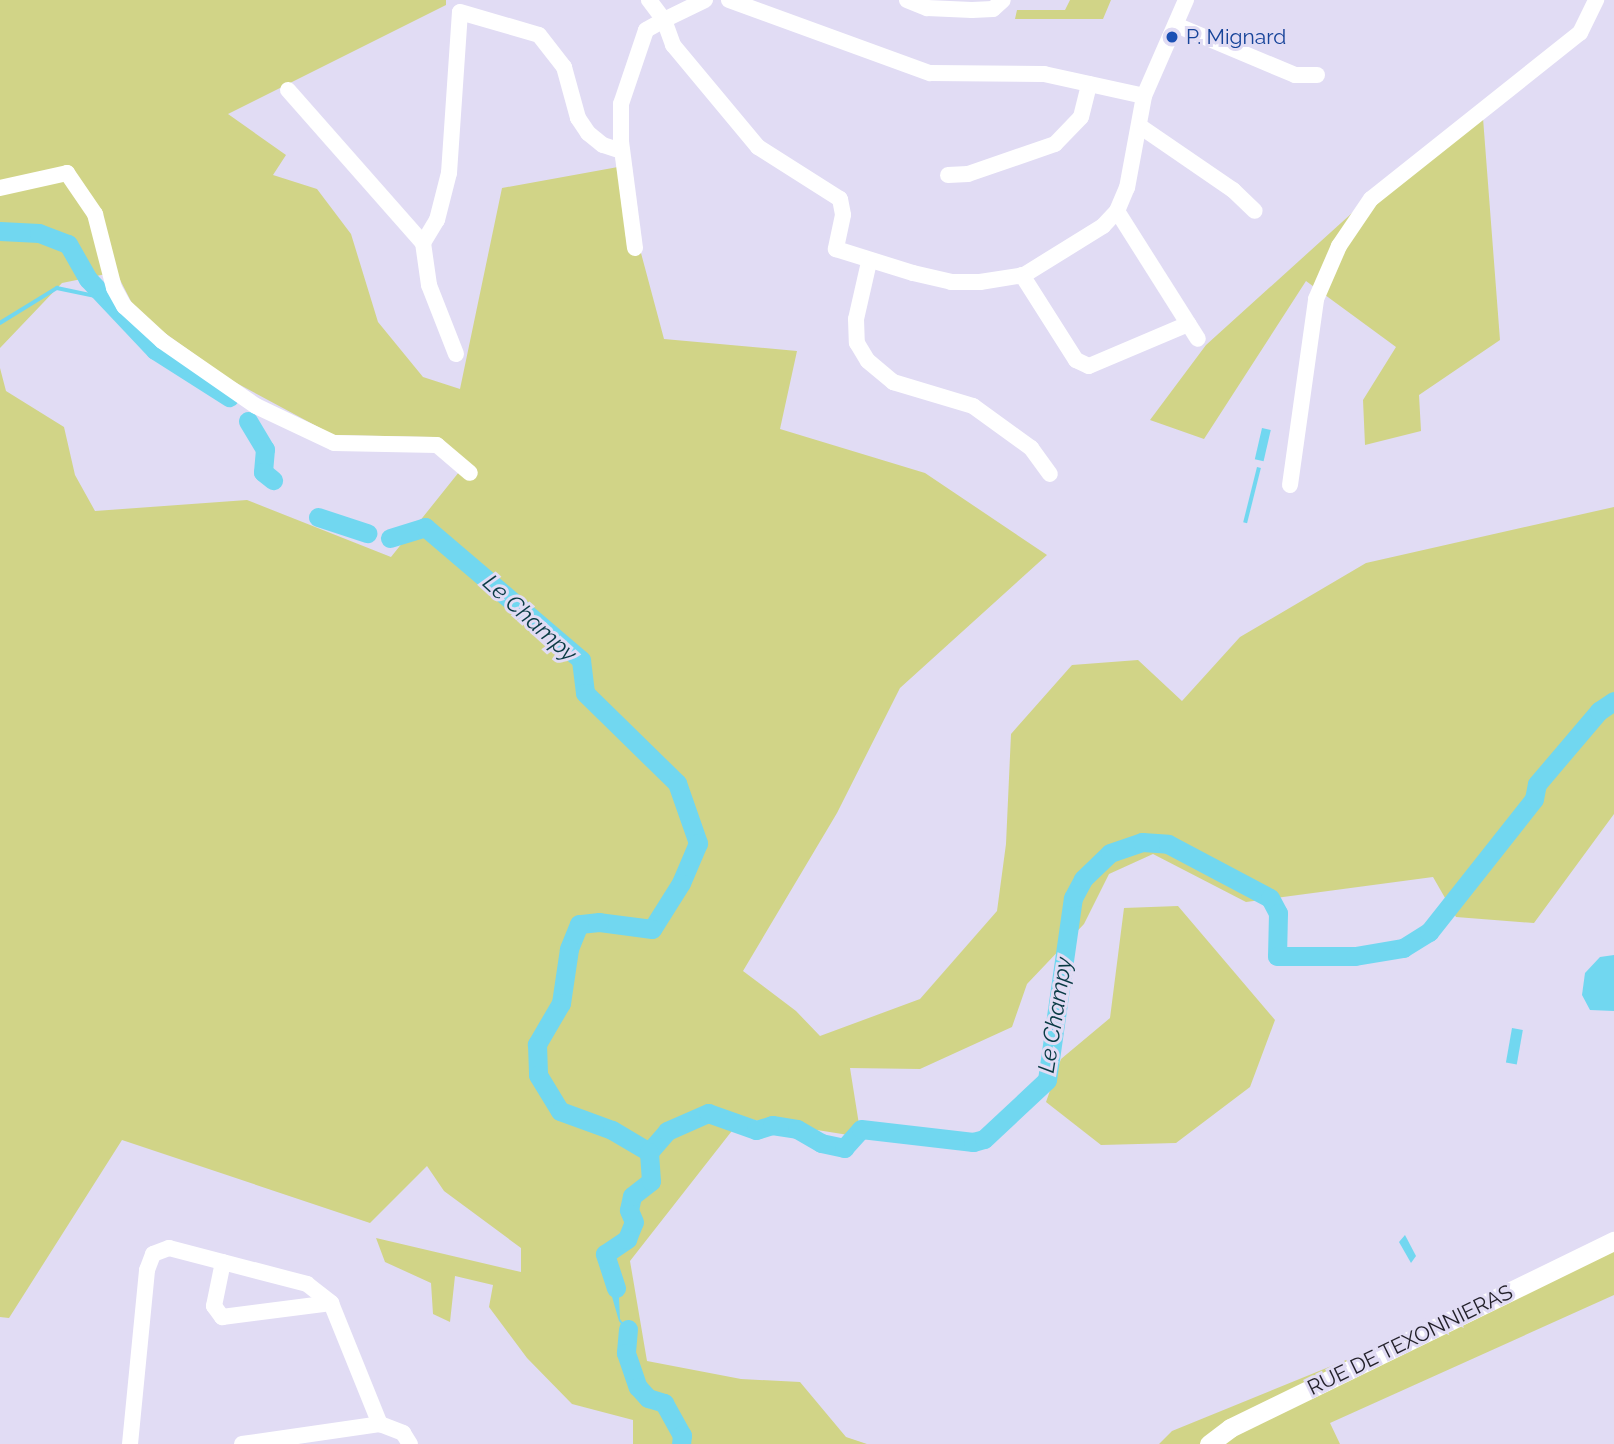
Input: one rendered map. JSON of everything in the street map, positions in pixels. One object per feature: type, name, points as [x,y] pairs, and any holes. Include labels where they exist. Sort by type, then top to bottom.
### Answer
[{"type":"main road","name":"RUE DE TEXONNIERAS","points":[[1209,1444],[1230,1428],[1614,1241]]},
{"type":"street","points":[[649,0],[664,20],[673,45],[758,147],[840,199],[843,215],[836,249],[869,262],[951,282],[1022,275],[1103,226],[1117,211],[1128,188],[1142,127],[1144,96],[1186,0]]},
{"type":"street","points":[[635,248],[622,151],[621,104],[646,30],[664,20],[680,4],[705,0]]},
{"type":"street","points":[[729,0],[930,73],[1044,74],[1144,96]]},
{"type":"street","points":[[907,0],[927,8],[998,4]]},
{"type":"street","points":[[1290,485],[1317,299],[1339,246],[1371,199],[1580,33],[1596,0]]},
{"type":"street","points":[[423,243],[437,220],[449,173],[460,12],[539,35],[564,67],[578,118],[588,133],[603,145],[622,151]]},
{"type":"street","points":[[1176,24],[1294,75],[1317,75]]},
{"type":"street","points":[[948,174],[968,174],[1055,144],[1081,117],[1089,84]]},
{"type":"street","points":[[288,90],[423,243],[429,285],[456,354]]},
{"type":"street","points":[[1142,127],[1233,190],[1255,211]]},
{"type":"street","points":[[0,188],[68,173],[96,215],[114,288],[124,306],[162,341],[256,406],[334,443],[437,445],[470,473]]},
{"type":"street","points":[[1117,211],[1198,339]]},
{"type":"street","points":[[869,262],[856,318],[857,343],[868,361],[893,382],[973,406],[1031,448],[1050,474]]},
{"type":"street","points":[[1022,275],[1076,360],[1089,366],[1188,324]]},
{"type":"street","points":[[130,1444],[147,1270],[153,1254],[169,1248],[307,1284],[331,1303],[380,1424]]},
{"type":"street","points":[[223,1262],[215,1306],[222,1317],[331,1303]]},
{"type":"street","points":[[242,1444],[380,1424],[403,1433],[410,1444]]},
{"type":"green space","points":[[0,0],[446,0],[446,5],[228,114],[286,155],[273,175],[317,189],[351,234],[378,322],[423,377],[460,389],[502,188],[618,167],[664,339],[797,351],[780,429],[925,473],[1047,555],[900,688],[837,813],[743,971],[796,1011],[820,1036],[920,999],[997,911],[1006,844],[1011,734],[1072,665],[1138,660],[1182,701],[1240,637],[1366,563],[1614,507],[1614,814],[1534,923],[1456,917],[1433,877],[1246,902],[1153,854],[1109,874],[1084,924],[1027,984],[1012,1027],[920,1069],[850,1068],[861,1137],[742,1118],[630,1261],[647,1361],[741,1379],[800,1382],[846,1437],[867,1444],[633,1444],[633,1420],[572,1404],[527,1358],[489,1307],[493,1285],[455,1276],[450,1322],[433,1314],[431,1283],[385,1262],[376,1238],[521,1272],[521,1248],[444,1191],[427,1166],[370,1223],[122,1140],[9,1318],[0,1317],[0,368],[6,391],[64,427],[75,475],[95,511],[247,500],[391,557],[463,467],[434,437],[333,435],[229,379],[137,313],[116,272],[62,283],[0,348]]},
{"type":"green space","points":[[1070,0],[1111,0],[1103,19],[1015,19],[1017,10],[1065,10]]},
{"type":"green space","points":[[1483,118],[1500,340],[1419,395],[1421,431],[1365,445],[1363,400],[1396,347],[1306,281],[1204,439],[1150,420],[1206,345],[1362,204]]},
{"type":"green space","points":[[1178,906],[1275,1020],[1250,1087],[1176,1143],[1101,1145],[1046,1102],[1061,1059],[1110,1018],[1124,908]]},
{"type":"green space","points":[[1614,1251],[1614,1295],[1330,1423],[1340,1444],[1159,1444],[1172,1431]]},
{"type":"water","points":[[1262,428],[1271,430],[1264,461],[1255,459]]},
{"type":"water","points":[[1257,467],[1261,468],[1247,523],[1243,522]]},
{"type":"water","points":[[580,919],[599,919],[600,923],[580,924],[573,932],[564,995],[538,1044],[538,1075],[560,1111],[612,1130],[649,1152],[651,1181],[632,1196],[629,1210],[634,1222],[632,1230],[605,1254],[619,1298],[620,1319],[631,1333],[626,1353],[635,1378],[648,1398],[664,1403],[682,1435],[681,1444],[668,1413],[658,1402],[647,1402],[628,1367],[624,1351],[628,1333],[619,1321],[602,1262],[604,1251],[628,1232],[631,1219],[625,1208],[630,1190],[648,1180],[643,1155],[627,1142],[577,1126],[555,1111],[533,1070],[538,1034],[565,980],[569,931]]},
{"type":"water","points":[[1614,955],[1614,1011],[1590,1010],[1582,995],[1585,973],[1600,957]]},
{"type":"water","points":[[1512,1028],[1523,1030],[1517,1064],[1506,1062]]},
{"type":"water","points":[[1405,1235],[1416,1256],[1411,1263],[1399,1242]]},
{"type":"waterway","name":"Le Champy","points":[[0,231],[39,233],[68,244],[88,279],[155,350],[229,397]]},
{"type":"waterway","points":[[0,323],[57,288],[105,298]]},
{"type":"waterway","name":"Le Champy","points":[[248,421],[265,449],[263,472],[273,480]]},
{"type":"waterway","name":"Le Champy","points":[[318,517],[367,533]]},
{"type":"waterway","name":"Le Champy","points":[[390,538],[425,527],[581,660],[585,693],[677,783],[698,843],[681,883],[652,929],[599,922],[579,924],[569,949],[561,1003],[537,1044],[538,1075],[560,1111],[612,1130],[649,1152],[667,1131],[708,1113],[756,1130],[772,1125],[797,1129],[821,1143],[844,1148],[861,1129],[973,1142],[984,1139],[1047,1080],[1073,898],[1083,879],[1110,853],[1142,842],[1168,844],[1270,898],[1278,913],[1277,956],[1355,956],[1403,948],[1429,932],[1534,799],[1537,784],[1599,711],[1614,701]]},
{"type":"waterway","points":[[616,1288],[605,1254],[627,1239],[634,1222],[629,1210],[632,1196],[651,1181],[649,1152]]},
{"type":"waterway","points":[[628,1329],[626,1353],[638,1387],[648,1398],[664,1403],[682,1435],[681,1444]]},
{"type":"place","name":"P. Mignard","points":[[1172,37]]}]
